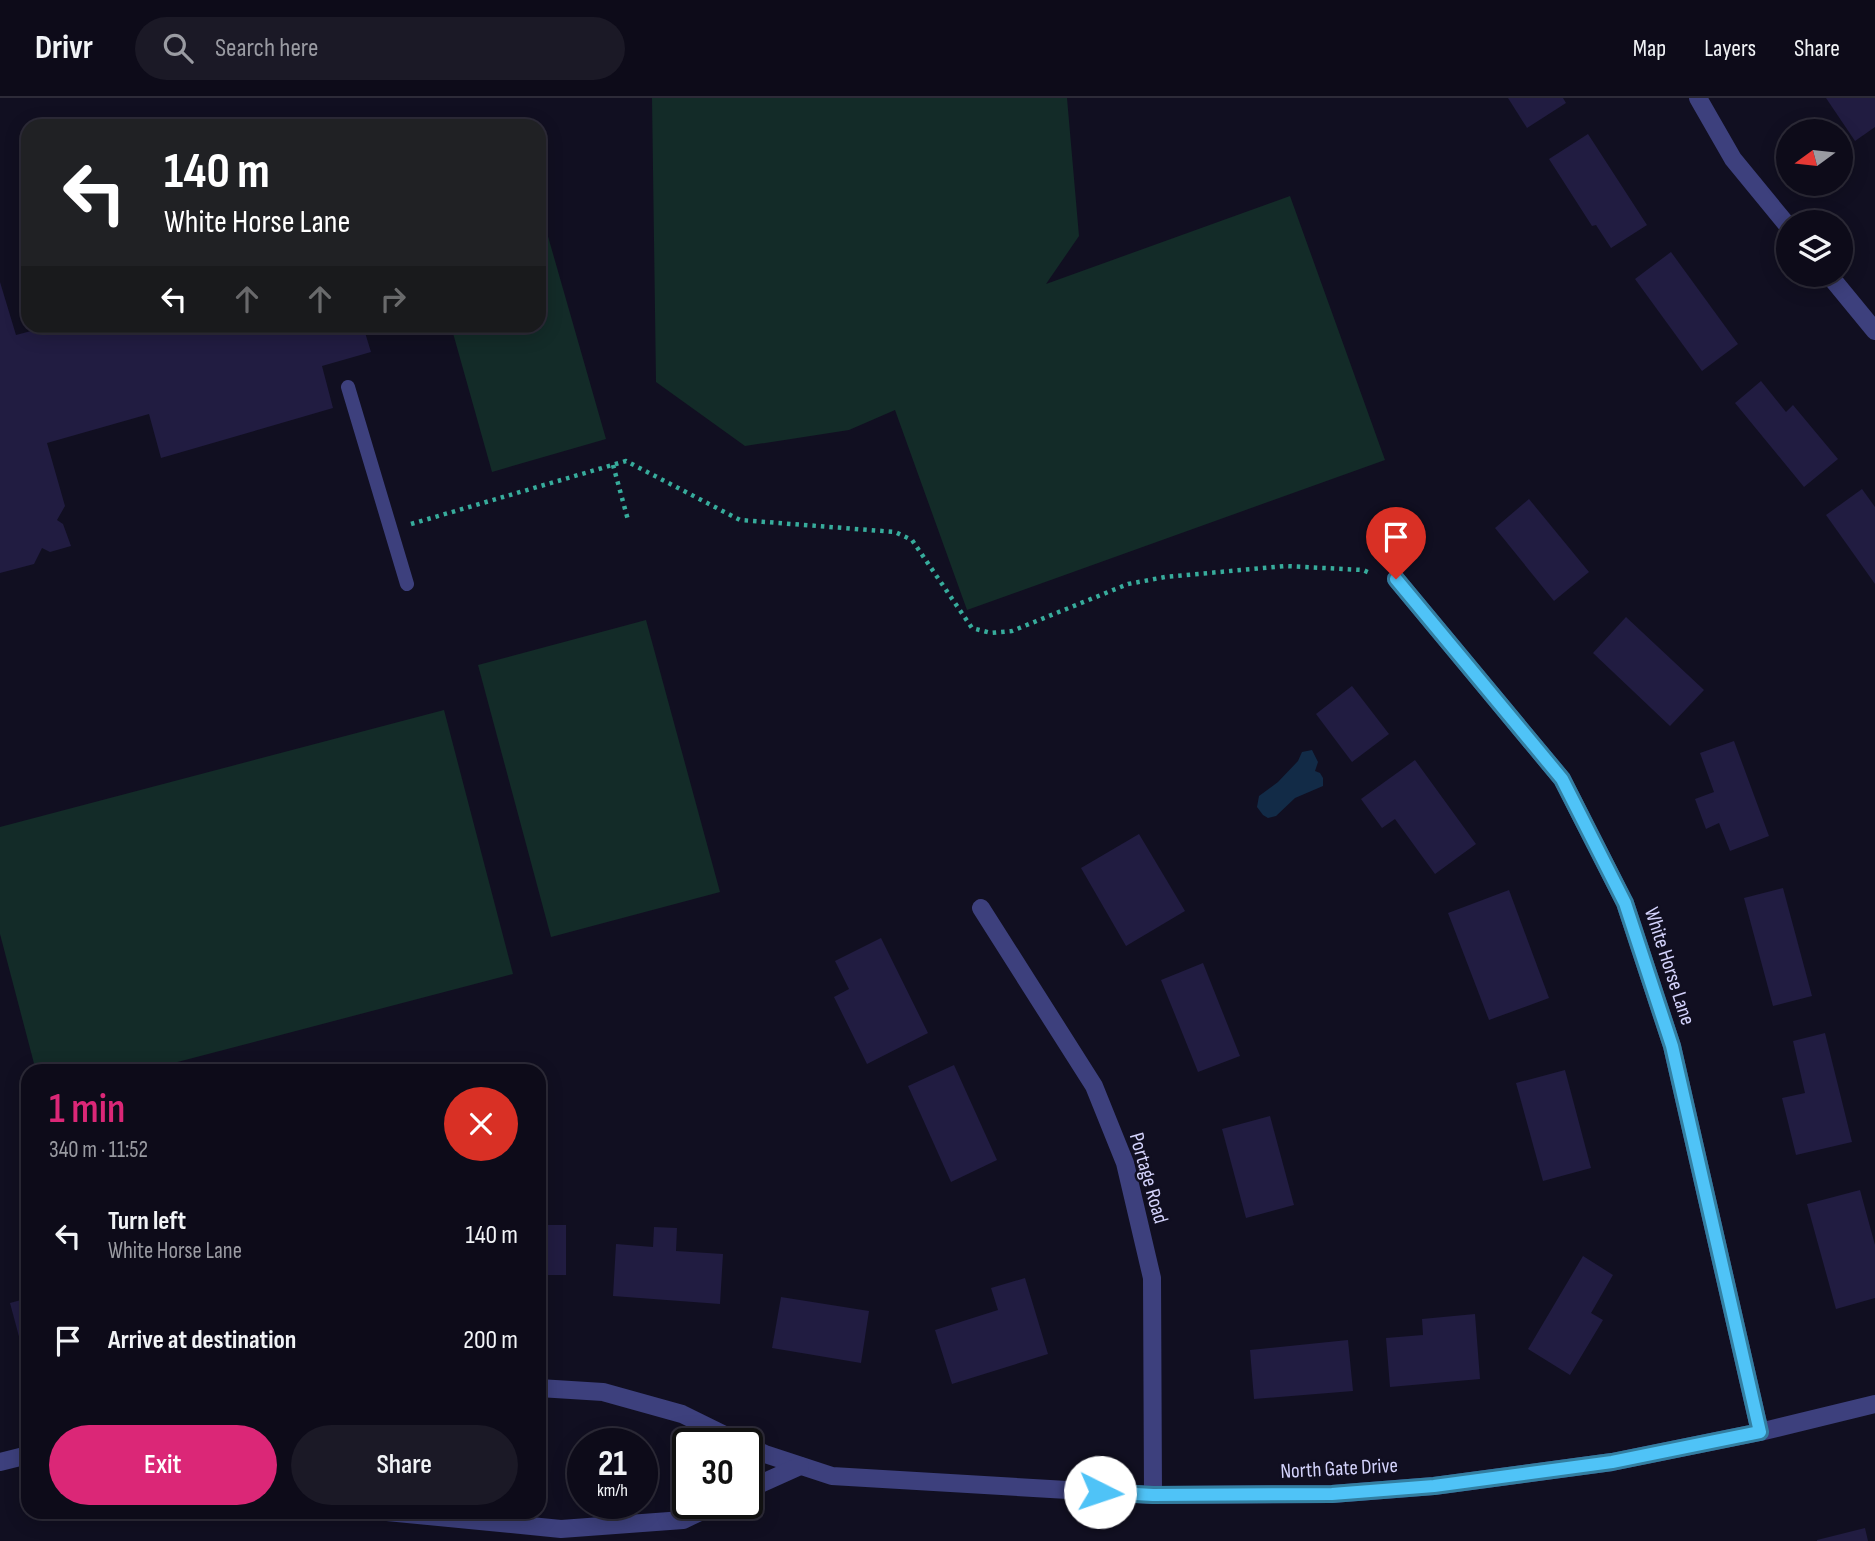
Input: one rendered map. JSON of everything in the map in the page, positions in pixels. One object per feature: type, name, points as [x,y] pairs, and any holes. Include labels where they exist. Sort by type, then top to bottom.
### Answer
[{"type":"street","points":[[1698,98],[1733,159],[1776,211]]},
{"type":"street","points":[[1839,287],[1875,331]]},
{"type":"street","name":"White Horse Lane","points":[[1396,579],[1562,779],[1625,903],[1672,1046],[1760,1432]]},
{"type":"street","name":"Portage Road","points":[[981,908],[1094,1086],[1125,1163],[1152,1278],[1153,1495]]},
{"type":"street","name":"North Gate Drive","points":[[546,1388],[603,1392],[682,1414],[710,1428]]},
{"type":"street","name":"North Gate Drive","points":[[763,1452],[832,1476],[1153,1495],[1332,1494],[1434,1486],[1612,1462],[1760,1432],[1875,1404]]},
{"type":"street","points":[[0,1462],[21,1457]]},
{"type":"street","points":[[763,1483],[800,1466]]},
{"type":"street","points":[[459,1519],[561,1529],[685,1519]]},
{"type":"lane","points":[[348,387],[407,584]]},
{"type":"path","points":[[390,530],[626,461],[740,520],[895,532],[912,540],[972,628],[991,634],[1012,631],[1128,584],[1165,577],[1285,566],[1363,570],[1380,577],[1396,579]]},
{"type":"path","points":[[613,465],[628,520]]},
{"type":"green space","points":[[652,98],[1067,98],[1079,236],[1046,284],[1290,196],[1385,460],[967,610],[895,410],[849,430],[745,446],[656,382]]},
{"type":"green space","points":[[546,229],[606,439],[492,472],[453,333],[546,333]]},
{"type":"green space","points":[[646,620],[720,892],[551,937],[478,665]]},
{"type":"green space","points":[[444,710],[513,974],[170,1064],[34,1064],[0,934],[0,827]]},
{"type":"water","points":[[1312,750],[1318,762],[1315,771],[1323,778],[1323,786],[1295,798],[1276,816],[1268,818],[1263,815],[1257,807],[1259,796],[1278,782],[1298,761],[1302,752]]},
{"type":"building","points":[[1508,98],[1563,98],[1566,103],[1527,128]]},
{"type":"building","points":[[1826,98],[1875,98],[1875,127],[1855,141],[1853,119],[1840,119]]},
{"type":"building","points":[[1588,134],[1647,225],[1611,248],[1596,225],[1592,226],[1549,159]]},
{"type":"building","points":[[1671,252],[1738,344],[1702,371],[1635,279]]},
{"type":"building","points":[[0,282],[16,335],[365,333],[371,352],[322,366],[333,408],[161,458],[149,414],[47,443],[65,506],[57,520],[63,524],[71,546],[50,552],[42,548],[34,564],[0,573]]},
{"type":"building","points":[[1761,381],[1786,412],[1793,405],[1838,459],[1804,487],[1735,403]]},
{"type":"building","points":[[1862,489],[1875,507],[1875,584],[1826,515]]},
{"type":"building","points":[[1529,499],[1589,572],[1554,601],[1495,528]]},
{"type":"building","points":[[1626,617],[1704,690],[1670,726],[1593,653]]},
{"type":"building","points":[[1352,686],[1389,734],[1352,762],[1316,714]]},
{"type":"building","points":[[1734,741],[1769,836],[1730,851],[1719,823],[1706,829],[1695,799],[1714,792],[1700,753]]},
{"type":"building","points":[[1415,760],[1476,844],[1435,874],[1395,819],[1382,828],[1361,799]]},
{"type":"building","points":[[1139,834],[1185,911],[1126,946],[1081,868]]},
{"type":"building","points":[[1783,888],[1812,996],[1773,1006],[1744,898]]},
{"type":"building","points":[[1509,890],[1549,998],[1489,1020],[1448,913]]},
{"type":"building","points":[[881,938],[928,1033],[867,1064],[834,997],[849,989],[835,961]]},
{"type":"building","points":[[1203,963],[1240,1056],[1198,1072],[1161,980]]},
{"type":"building","points":[[1825,1033],[1852,1142],[1796,1155],[1782,1098],[1805,1093],[1793,1041]]},
{"type":"building","points":[[954,1065],[997,1160],[951,1182],[908,1086]]},
{"type":"building","points":[[1565,1070],[1591,1168],[1543,1181],[1516,1083]]},
{"type":"building","points":[[1270,1116],[1294,1205],[1246,1218],[1222,1129]]},
{"type":"building","points":[[1860,1190],[1875,1245],[1875,1298],[1836,1309],[1807,1204]]},
{"type":"building","points":[[546,1225],[566,1225],[566,1275],[546,1275]]},
{"type":"building","points":[[654,1227],[677,1228],[676,1251],[723,1254],[720,1304],[613,1296],[616,1244],[653,1247]]},
{"type":"building","points":[[1583,1256],[1613,1275],[1591,1313],[1603,1320],[1570,1375],[1528,1349]]},
{"type":"building","points":[[1025,1278],[1048,1354],[952,1384],[935,1330],[998,1310],[991,1288]]},
{"type":"building","points":[[781,1297],[869,1311],[861,1363],[772,1348]]},
{"type":"building","points":[[21,1300],[21,1344],[10,1303]]},
{"type":"building","points":[[1475,1314],[1480,1379],[1390,1387],[1386,1338],[1423,1335],[1422,1319]]},
{"type":"building","points":[[1348,1340],[1353,1391],[1254,1399],[1250,1350]]},
{"type":"building","points":[[1865,1528],[1868,1541],[1817,1541],[1817,1540]]},
{"type":"route","points":[[1100,1492],[1153,1495],[1332,1494],[1434,1486],[1612,1462],[1760,1432],[1672,1046],[1625,903],[1562,779],[1396,579]]}]
